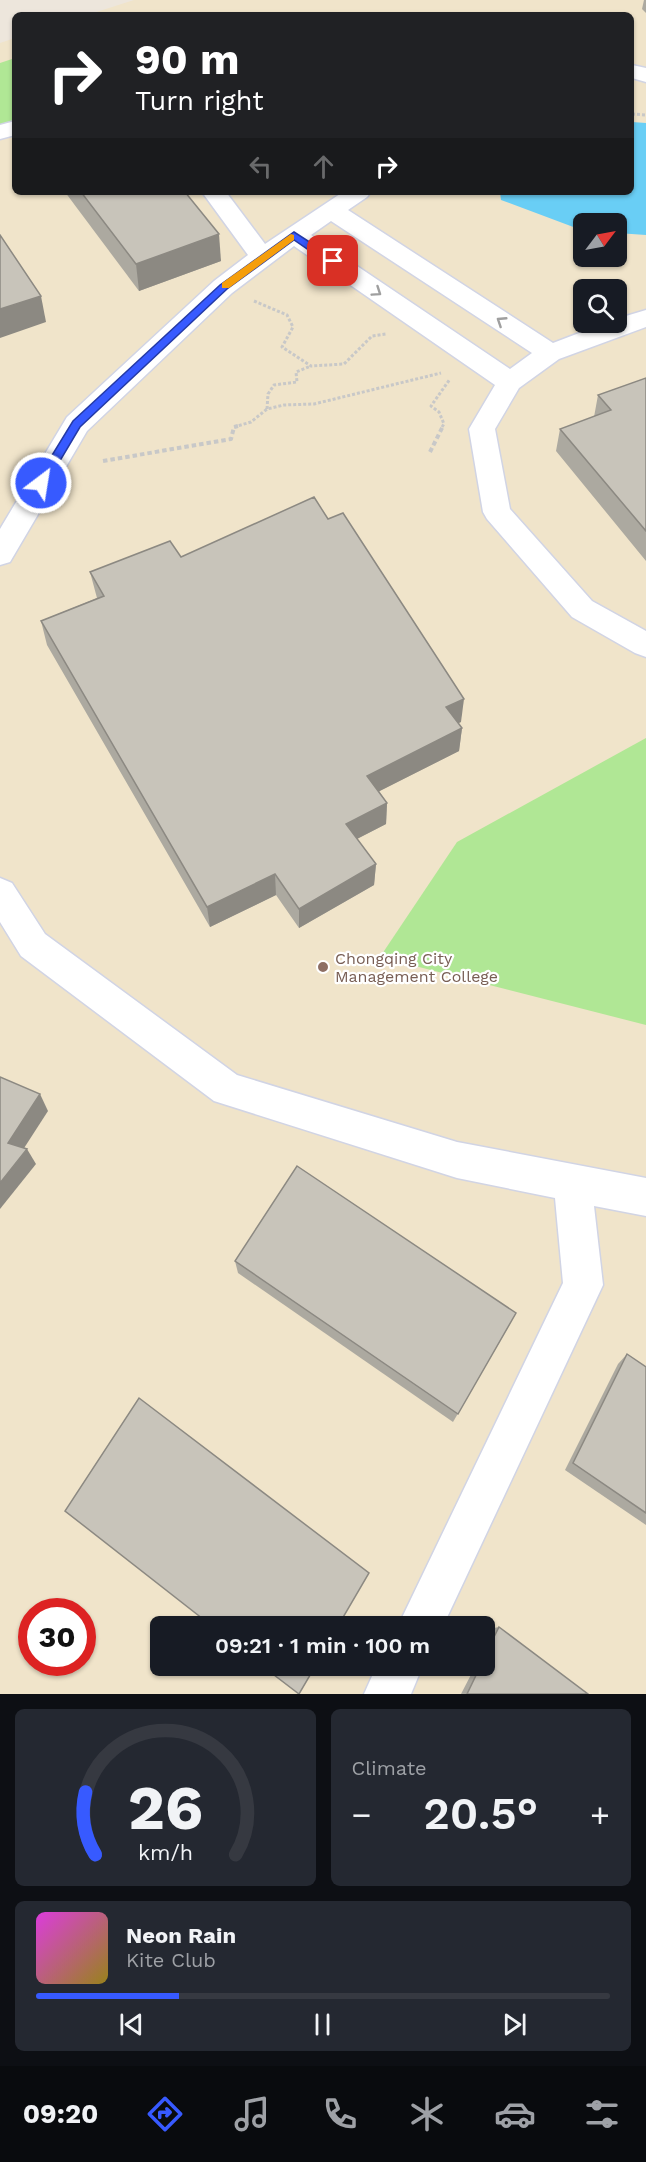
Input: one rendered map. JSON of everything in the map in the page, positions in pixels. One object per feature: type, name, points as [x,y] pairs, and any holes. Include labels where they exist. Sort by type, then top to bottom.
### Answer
[{"type":"street","points":[[216,195],[262,257]]},
{"type":"street","points":[[0,554],[76,424],[223,287],[262,257],[355,195]]},
{"type":"street","points":[[332,211],[550,353]]},
{"type":"street","points":[[294,235],[510,382]]},
{"type":"street","points":[[646,318],[550,353],[510,382],[482,429],[497,512],[582,609],[646,645]]},
{"type":"street","points":[[0,893],[33,945],[227,1089],[457,1160],[646,1197]]},
{"type":"street","points":[[425,1616],[583,1285],[573,1183]]},
{"type":"street","points":[[387,1694],[396,1676]]},
{"type":"path","points":[[223,287],[287,315],[292,327],[282,347],[311,366]]},
{"type":"path","points":[[267,409],[268,394],[274,385],[297,382],[296,372],[311,366],[344,364],[372,336],[430,327]]},
{"type":"path","points":[[103,461],[231,439],[234,427],[251,422],[267,409],[284,405],[314,404],[439,374],[473,357]]},
{"type":"path","points":[[439,374],[473,357]]},
{"type":"path","points":[[430,452],[444,424],[439,412],[431,405],[435,397],[451,380],[439,374]]},
{"type":"shaded area","name":"Chongqing City Management College","points":[[134,0],[646,0],[646,1694],[0,1694],[0,43],[12,39],[12,195],[634,195],[634,12],[96,12]]},
{"type":"green space","points":[[12,59],[12,124],[0,128],[0,63]]},
{"type":"green space","points":[[646,738],[646,1025],[380,957],[457,842]]},
{"type":"water","points":[[634,122],[646,123],[646,235],[627,234],[627,213],[573,213],[573,227],[501,200],[500,195],[634,195]]},
{"type":"building","points":[[83,195],[187,195],[219,234],[136,264]]},
{"type":"building","points":[[0,235],[41,296],[0,309]]},
{"type":"building","points":[[646,378],[646,531],[560,429],[611,410],[598,395]]},
{"type":"building","points":[[314,497],[328,519],[343,513],[464,699],[446,707],[462,728],[367,776],[387,803],[346,824],[376,864],[299,909],[275,874],[207,907],[41,621],[104,596],[90,572],[170,541],[181,557]]},
{"type":"building","points":[[0,1077],[40,1094],[8,1143],[27,1149],[0,1183]]},
{"type":"building","points":[[297,1166],[516,1313],[458,1414],[235,1261]]},
{"type":"building","points":[[627,1354],[646,1367],[646,1513],[573,1463]]},
{"type":"building","points":[[139,1398],[369,1573],[344,1616],[199,1616],[65,1511]]},
{"type":"building","points":[[499,1627],[588,1694],[467,1694],[476,1676],[495,1676],[495,1635]]},
{"type":"building","points":[[275,1676],[310,1676],[299,1694]]},
{"type":"slow traffic","points":[[226,285],[291,238]]},
{"type":"place","name":"Chongqing City Management College","points":[[323,967]]},
{"type":"route","points":[[41,483],[76,424],[223,287],[262,257],[294,235],[333,261]]}]
